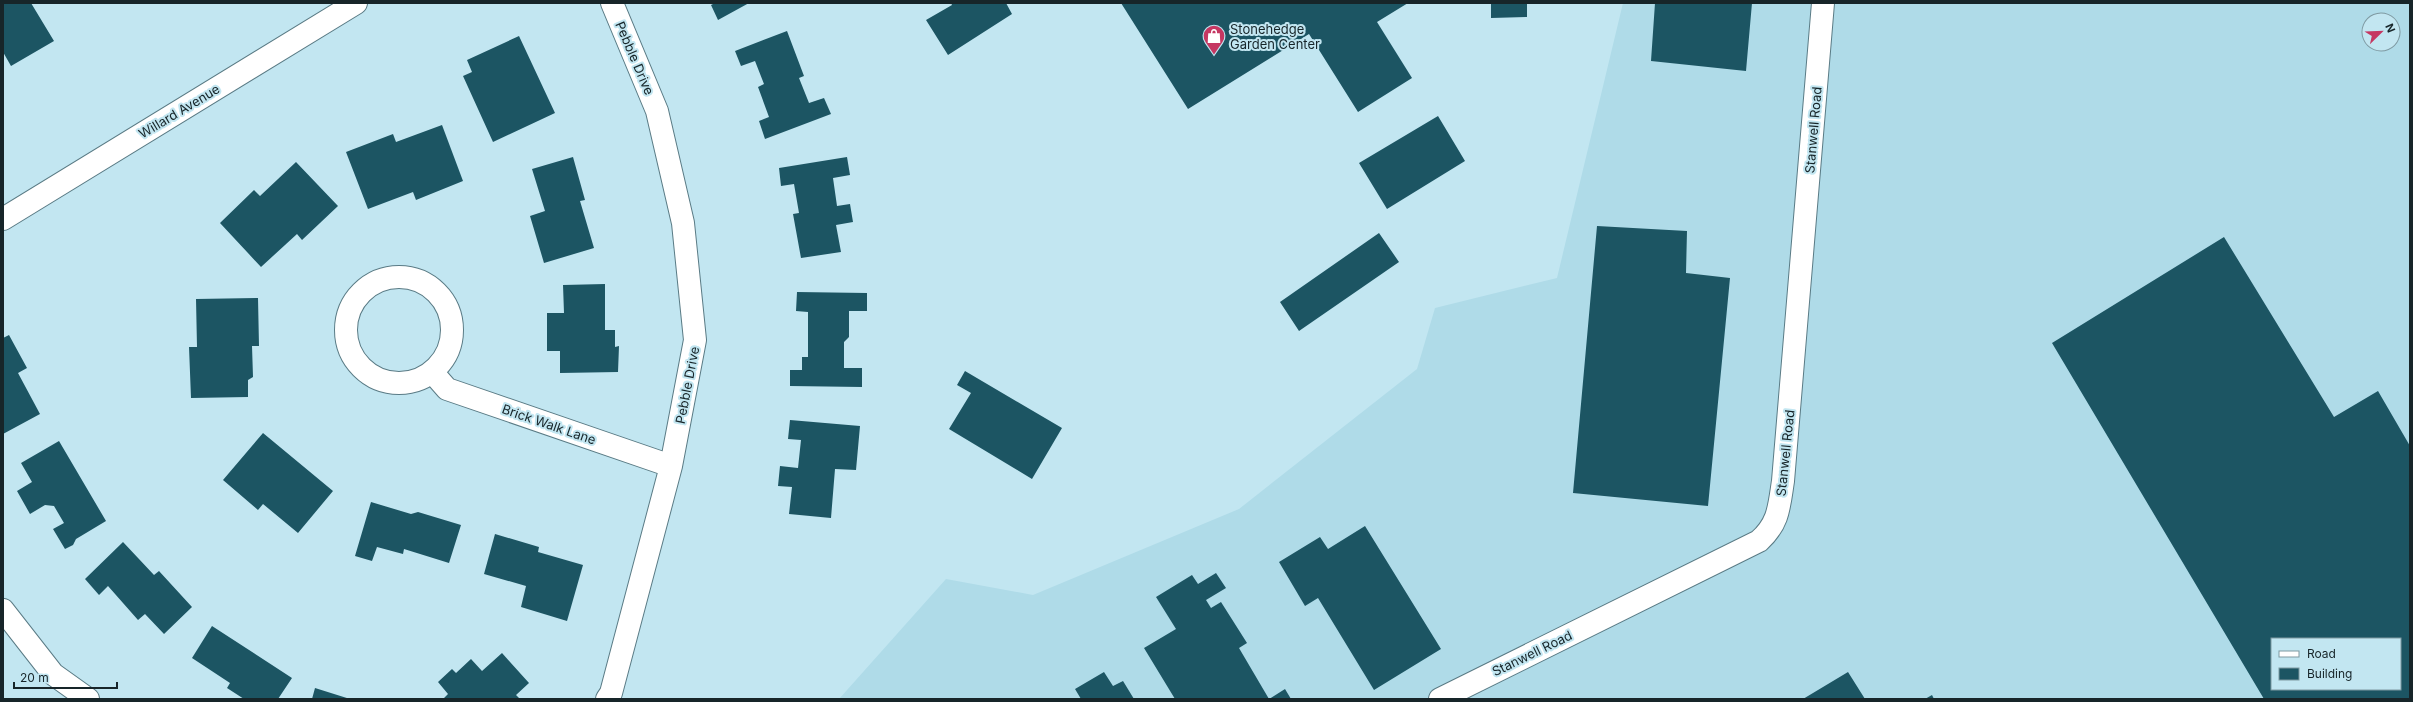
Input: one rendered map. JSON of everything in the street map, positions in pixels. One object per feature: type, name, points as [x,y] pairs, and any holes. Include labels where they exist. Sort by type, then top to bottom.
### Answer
[{"type":"street","name":"Willard Avenue","points":[[3,219],[356,3]]},
{"type":"street","name":"Pebble Drive","points":[[607,699],[611,693],[671,466],[696,340],[683,223],[657,111],[612,3]]},
{"type":"street","name":"Stanwell Road","points":[[1440,699],[1759,541],[1770,531],[1777,517],[1783,481],[1823,3]]},
{"type":"street","points":[[405,276],[425,283],[442,297],[451,315],[453,336],[446,357],[433,373],[414,383],[393,384],[373,378],[357,364],[348,345],[345,324],[352,304],[365,288],[384,278],[405,276]]},
{"type":"street","name":"Brick Walk Lane","points":[[433,373],[447,389],[671,466]]},
{"type":"street","points":[[3,610],[53,674],[88,699]]},
{"type":"shaded area","points":[[1623,3],[2410,3],[2410,699],[839,699],[946,579],[1033,595],[1239,509],[1417,369],[1435,308],[1557,278]]},
{"type":"building","points":[[3,3],[31,3],[54,41],[11,66],[3,52]]},
{"type":"building","points":[[715,3],[749,3],[718,20],[711,5]]},
{"type":"building","points":[[951,3],[1006,3],[1012,14],[948,55],[926,20],[952,5]]},
{"type":"building","name":"Stonehedge Garden Center","points":[[1121,3],[1408,3],[1377,22],[1412,78],[1358,112],[1309,34],[1188,109]]},
{"type":"building","points":[[1491,3],[1527,3],[1527,17],[1491,18]]},
{"type":"building","points":[[1655,3],[1752,3],[1746,71],[1651,61]]},
{"type":"building","points":[[787,31],[804,76],[799,78],[809,103],[824,98],[831,114],[765,139],[759,121],[769,117],[758,87],[764,84],[755,61],[741,66],[735,51]]},
{"type":"building","points":[[519,36],[555,113],[493,142],[463,76],[472,72],[467,60]]},
{"type":"building","points":[[1438,116],[1465,161],[1387,209],[1359,163]]},
{"type":"building","points":[[442,125],[463,181],[416,200],[413,192],[368,209],[346,152],[393,134],[396,142]]},
{"type":"building","points":[[573,157],[585,200],[580,201],[594,248],[544,263],[530,216],[545,211],[532,169]]},
{"type":"building","points":[[847,157],[850,175],[833,178],[837,206],[850,204],[853,222],[836,225],[841,252],[801,258],[793,214],[799,213],[794,184],[781,186],[779,168]]},
{"type":"building","points":[[296,162],[338,206],[302,240],[297,234],[261,267],[220,223],[254,190],[260,196]]},
{"type":"building","points":[[1597,226],[1687,231],[1686,273],[1730,278],[1708,506],[1573,493]]},
{"type":"building","points":[[1379,233],[1399,262],[1299,331],[1280,302]]},
{"type":"building","points":[[2224,237],[2334,417],[2378,391],[2410,446],[2410,699],[2264,699],[2052,343]]},
{"type":"building","points":[[605,284],[605,330],[615,330],[615,347],[619,346],[618,372],[560,373],[560,351],[547,351],[547,313],[564,313],[563,285]]},
{"type":"building","points":[[797,292],[867,293],[867,311],[849,311],[849,337],[844,342],[844,368],[862,368],[862,387],[790,386],[790,370],[802,370],[802,357],[808,357],[808,312],[796,311]]},
{"type":"building","points":[[258,298],[259,346],[252,346],[253,377],[248,380],[248,397],[191,398],[189,347],[197,347],[196,299]]},
{"type":"building","points":[[9,335],[27,368],[18,373],[40,414],[3,434],[3,338]]},
{"type":"building","points":[[965,371],[1062,428],[1032,479],[949,429],[971,393],[957,385]]},
{"type":"building","points":[[790,420],[860,426],[856,470],[835,469],[831,518],[789,514],[792,487],[778,486],[780,466],[798,468],[801,440],[788,439]]},
{"type":"building","points":[[263,433],[333,491],[298,533],[263,504],[258,510],[223,480]]},
{"type":"building","points":[[59,441],[106,521],[76,539],[73,545],[65,549],[53,529],[64,523],[54,506],[45,505],[30,514],[17,491],[32,482],[21,463]]},
{"type":"building","points":[[371,502],[411,514],[418,512],[461,525],[449,563],[404,549],[403,554],[377,547],[372,561],[355,556]]},
{"type":"building","points":[[1365,526],[1441,649],[1374,690],[1318,598],[1305,606],[1279,562],[1320,537],[1328,549]]},
{"type":"building","points":[[495,534],[539,547],[538,552],[583,565],[567,621],[521,607],[526,586],[484,574]]},
{"type":"building","points":[[123,542],[154,575],[159,571],[192,607],[164,634],[145,614],[138,620],[108,586],[99,595],[85,579]]},
{"type":"building","points":[[1216,573],[1226,588],[1206,600],[1211,608],[1221,602],[1247,643],[1239,648],[1269,699],[1175,699],[1144,648],[1176,629],[1156,597],[1192,575],[1198,584]]},
{"type":"building","points":[[212,626],[292,678],[278,699],[244,699],[227,688],[230,683],[192,658]]},
{"type":"building","points":[[502,653],[529,683],[516,695],[520,699],[443,699],[448,694],[438,682],[452,669],[456,673],[471,659],[482,671]]},
{"type":"building","points":[[1104,672],[1113,686],[1123,681],[1134,699],[1081,699],[1075,689]]},
{"type":"building","points":[[1848,672],[1865,699],[1803,699]]},
{"type":"building","points":[[315,688],[350,699],[312,699]]},
{"type":"building","points":[[1285,689],[1291,699],[1269,699]]},
{"type":"building","points":[[1932,695],[1934,699],[1925,699]]},
{"type":"place","name":"Stonehedge Garden Center","points":[[1214,56]]}]
